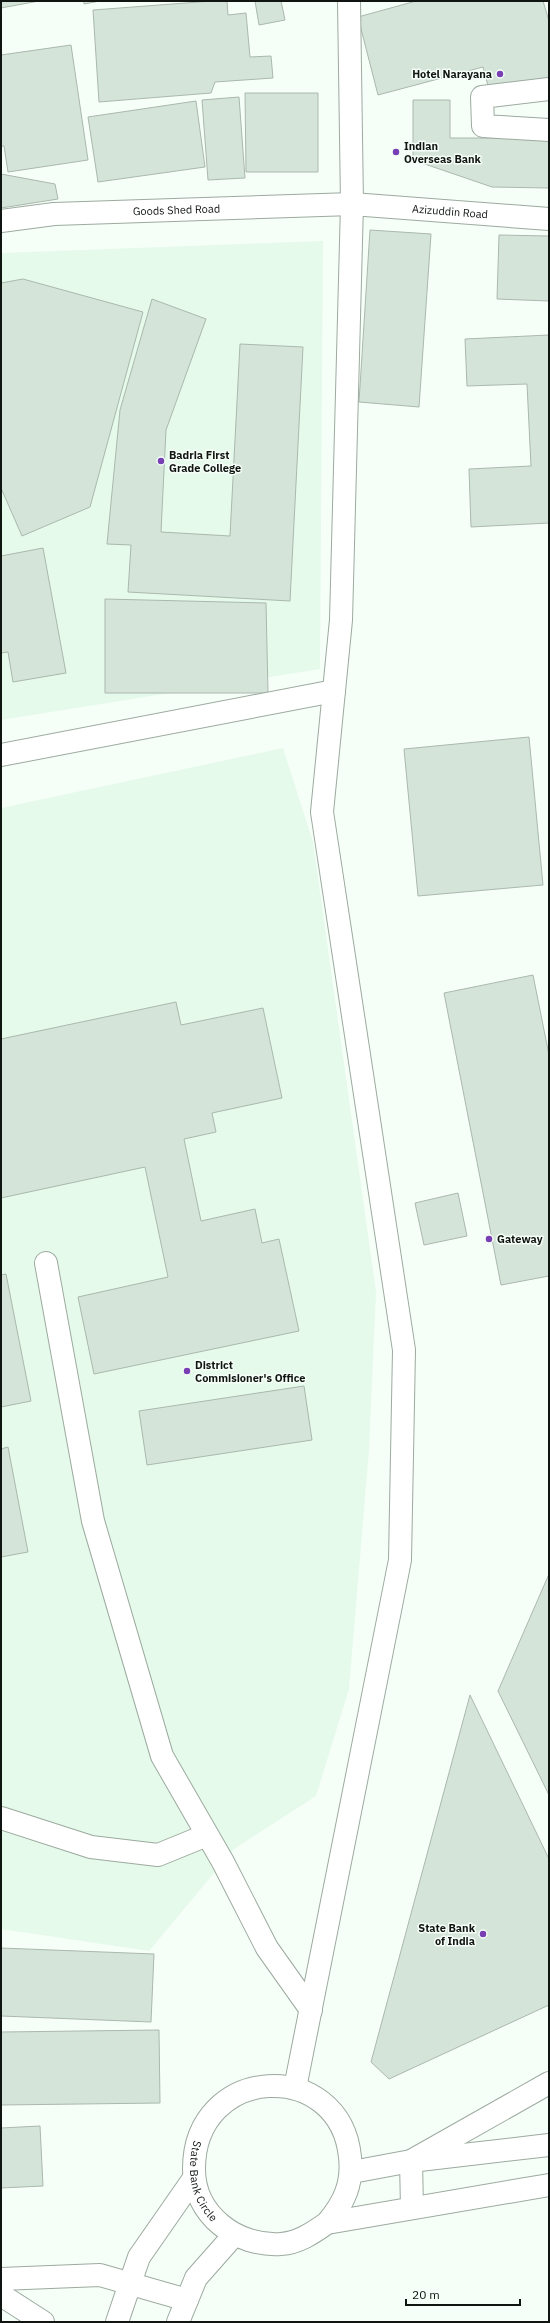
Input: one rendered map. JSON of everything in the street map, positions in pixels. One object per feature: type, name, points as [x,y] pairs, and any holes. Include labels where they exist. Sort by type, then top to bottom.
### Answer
[{"type":"street","points":[[295,2088],[400,1560],[404,1350],[322,812],[340,620],[352,204],[349,1]]},
{"type":"street","points":[[549,89],[482,97],[483,126],[549,130]]},
{"type":"street","name":"Azizuddin Road","points":[[352,204],[549,219]]},
{"type":"street","name":"Goods Shed Road","points":[[1,221],[54,214],[352,204]]},
{"type":"street","points":[[1,755],[334,692]]},
{"type":"street","points":[[46,1263],[92,1521],[162,1756],[207,1835],[267,1948],[311,2010]]},
{"type":"street","points":[[1,1818],[91,1847],[158,1856],[207,1835]]},
{"type":"street","points":[[411,2161],[549,2083]]},
{"type":"street","name":"State Bank Circle","points":[[269,2084],[295,2088],[319,2100],[338,2120],[349,2144],[352,2172],[348,2190],[340,2208],[327,2223],[306,2237],[283,2244],[257,2244],[234,2235],[215,2220],[201,2201],[194,2178],[194,2151],[203,2126],[220,2105],[242,2091],[269,2084]]},
{"type":"street","points":[[352,2172],[411,2161],[549,2145]]},
{"type":"street","points":[[411,2161],[412,2208]]},
{"type":"street","points":[[117,2322],[139,2257],[194,2178]]},
{"type":"street","points":[[327,2223],[549,2185]]},
{"type":"street","points":[[178,2322],[196,2278],[234,2235]]},
{"type":"street","points":[[1,2279],[100,2275],[187,2300]]},
{"type":"street","points":[[1,2295],[43,2322]]},
{"type":"shaded area","name":"Badria First Grade College","points":[[323,241],[320,669],[1,720],[1,253]]},
{"type":"shaded area","name":"District Commisioner's Office","points":[[283,748],[313,842],[376,1292],[369,1450],[349,1689],[316,1796],[234,1849],[149,1951],[1,1929],[1,808]]},
{"type":"building","points":[[1,1],[39,1],[1,8]]},
{"type":"building","points":[[84,1],[100,1],[84,4]]},
{"type":"building","points":[[227,1],[228,15],[246,13],[250,57],[271,56],[273,78],[215,82],[211,93],[99,102],[93,10]]},
{"type":"building","points":[[255,1],[281,1],[285,20],[259,25]]},
{"type":"building","points":[[416,1],[543,1],[549,21],[549,78],[490,93],[483,67],[378,95],[358,17]]},
{"type":"building","points":[[71,45],[88,160],[8,172],[4,146],[1,146],[1,55]]},
{"type":"building","points":[[245,93],[318,93],[318,172],[246,172]]},
{"type":"building","points":[[239,97],[245,178],[208,180],[202,100]]},
{"type":"building","points":[[413,100],[450,100],[450,138],[549,138],[549,188],[492,187],[413,160]]},
{"type":"building","points":[[196,101],[205,167],[98,182],[88,117]]},
{"type":"building","points":[[1,174],[55,184],[58,199],[1,208]]},
{"type":"building","points":[[370,230],[431,234],[419,407],[359,402]]},
{"type":"building","points":[[499,235],[549,236],[549,301],[497,299]]},
{"type":"building","points":[[23,279],[143,312],[90,507],[22,536],[1,488],[1,283]]},
{"type":"building","points":[[152,299],[206,319],[166,430],[161,532],[230,536],[240,344],[303,347],[290,601],[128,592],[131,545],[107,544],[120,410]]},
{"type":"building","points":[[549,335],[549,523],[471,527],[469,469],[531,466],[527,384],[467,386],[465,339]]},
{"type":"building","points":[[43,548],[66,673],[13,682],[8,652],[1,653],[1,556]]},
{"type":"building","points":[[105,599],[266,603],[268,693],[105,693]]},
{"type":"building","points":[[529,737],[543,885],[418,896],[404,749]]},
{"type":"building","points":[[533,975],[549,1055],[549,1276],[501,1285],[444,993]]},
{"type":"building","points":[[176,1002],[181,1025],[263,1008],[282,1098],[212,1113],[216,1132],[184,1139],[201,1221],[255,1209],[262,1243],[279,1239],[299,1331],[94,1374],[78,1297],[168,1277],[145,1167],[1,1198],[1,1039]]},
{"type":"building","points":[[458,1193],[467,1236],[424,1245],[415,1203]]},
{"type":"building","points":[[6,1274],[31,1401],[1,1407],[1,1275]]},
{"type":"building","points":[[304,1386],[312,1440],[147,1465],[139,1411]]},
{"type":"building","points":[[8,1447],[28,1552],[1,1557],[1,1449]]},
{"type":"building","points":[[549,1574],[549,1795],[498,1691]]},
{"type":"building","points":[[470,1695],[549,1859],[549,2005],[389,2079],[371,2062]]},
{"type":"building","points":[[1,1948],[154,1954],[151,2022],[1,2016]]},
{"type":"building","points":[[159,2030],[160,2103],[1,2105],[1,2032]]},
{"type":"building","points":[[40,2126],[43,2186],[1,2188],[1,2128]]},
{"type":"place","name":"Hotel Narayana","points":[[500,74]]},
{"type":"place","name":"Indian Overseas Bank","points":[[396,152]]},
{"type":"place","name":"Badria First Grade College","points":[[161,461]]},
{"type":"place","name":"Gateway","points":[[489,1239]]},
{"type":"place","name":"District Commisioner's Office","points":[[187,1371]]},
{"type":"place","name":"State Bank of India","points":[[483,1934]]}]
